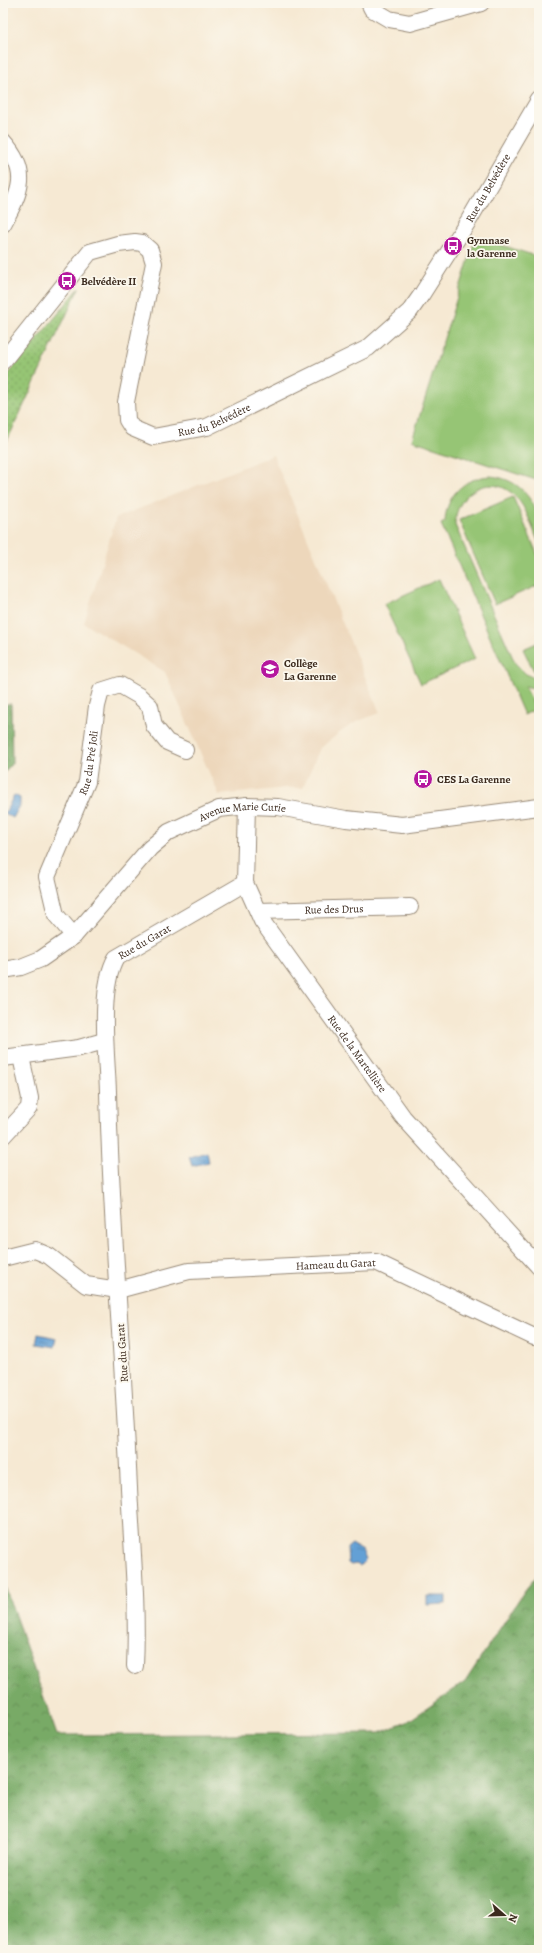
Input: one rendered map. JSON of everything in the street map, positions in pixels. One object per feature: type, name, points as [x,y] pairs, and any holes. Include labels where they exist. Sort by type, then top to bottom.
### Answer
[{"type":"street","points":[[369,3],[372,9],[389,19],[410,23],[480,3]]},
{"type":"street","name":"Rue du Belvédère","points":[[3,362],[90,252],[118,244],[135,242],[142,243],[150,250],[154,263],[126,402],[127,420],[132,428],[153,437],[207,427],[368,348],[400,321],[422,294],[453,246],[539,100]]},
{"type":"street","points":[[3,142],[20,168],[22,183],[18,196],[3,224]]},
{"type":"street","name":"Rue du Pré Joli","points":[[74,936],[56,916],[47,877],[87,782],[100,691],[120,685],[139,696],[150,706],[154,726],[167,742],[185,750]]},
{"type":"street","name":"Avenue Marie Curie","points":[[3,970],[21,967],[41,959],[74,936],[150,848],[169,832],[219,809],[246,806],[278,807],[402,825],[539,807]]},
{"type":"street","name":"Rue de la Martellière","points":[[246,806],[245,883],[267,927],[402,1117],[539,1267]]},
{"type":"street","name":"Rue du Garat","points":[[134,1666],[137,1630],[110,1169],[108,1077],[104,1040],[108,982],[112,964],[116,958],[245,883]]},
{"type":"street","name":"Rue des Drus","points":[[258,911],[410,907]]},
{"type":"street","points":[[3,1058],[21,1057],[79,1048],[104,1040]]},
{"type":"street","points":[[3,1136],[29,1108],[30,1098],[21,1057]]},
{"type":"street","points":[[3,1258],[35,1250],[48,1256],[86,1285],[118,1290]]},
{"type":"street","name":"Hameau du Garat","points":[[118,1290],[189,1271],[376,1262],[534,1337],[539,1335]]},
{"type":"shaded area","points":[[273,455],[380,713],[358,721],[343,730],[320,748],[303,788],[286,788],[219,795],[165,672],[84,623],[116,518]]},
{"type":"green space","points":[[476,237],[539,257],[539,470],[536,480],[412,440]]},
{"type":"green space","points":[[79,288],[6,443],[3,442],[3,381]]},
{"type":"green space","points":[[490,476],[507,480],[521,489],[536,509],[540,521],[539,543],[523,506],[515,496],[505,489],[495,485],[476,489],[467,495],[461,503],[455,525],[515,663],[526,674],[539,680],[539,690],[525,686],[536,709],[524,715],[441,524],[445,522],[449,504],[458,490],[472,480]]},
{"type":"green space","points":[[513,497],[539,558],[539,585],[495,604],[459,520]]},
{"type":"green space","points":[[439,579],[475,659],[421,684],[384,604]]},
{"type":"green space","points":[[539,642],[539,671],[535,673],[523,649]]},
{"type":"green space","points":[[3,704],[11,704],[12,763],[3,774]]},
{"type":"green space","points":[[539,1573],[539,1950],[3,1950],[3,1581],[57,1735],[379,1733],[407,1722],[465,1682],[525,1590]]},
{"type":"water","points":[[14,795],[20,798],[20,806],[13,818],[5,813]]},
{"type":"water","points":[[207,1152],[209,1162],[192,1166],[189,1157]]},
{"type":"water","points":[[38,1334],[57,1338],[55,1347],[36,1344]]},
{"type":"water","points":[[352,1544],[362,1550],[366,1560],[360,1566],[356,1564],[351,1565],[348,1563],[347,1548]]},
{"type":"water","points":[[427,1596],[446,1596],[446,1604],[427,1605]]},
{"type":"place","name":"Gymnase la Garenne","points":[[453,246]]},
{"type":"place","name":"Belvédère II","points":[[67,281]]},
{"type":"place","name":"Collège La Garenne","points":[[270,669]]},
{"type":"place","name":"CES La Garenne","points":[[423,779]]}]
